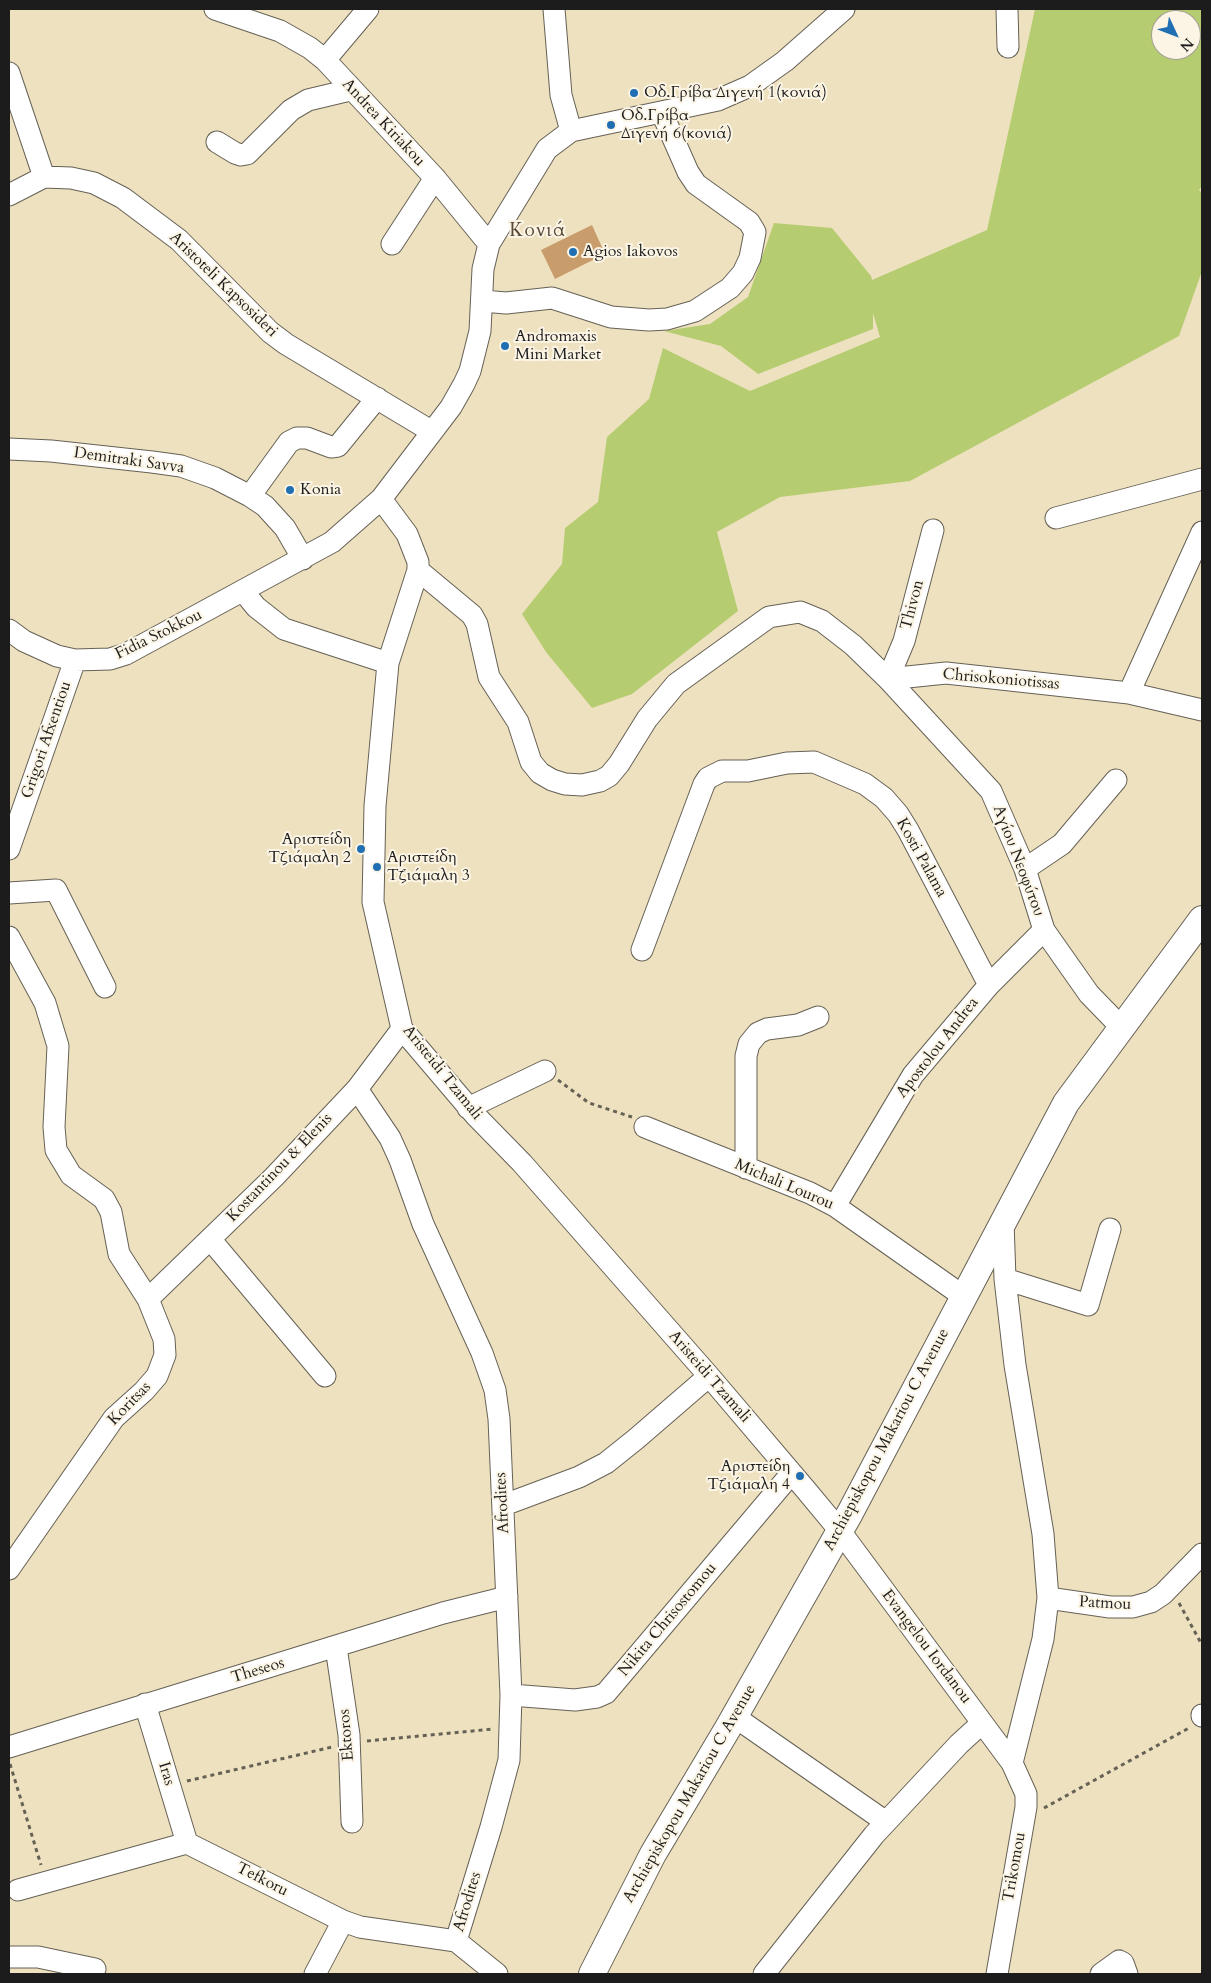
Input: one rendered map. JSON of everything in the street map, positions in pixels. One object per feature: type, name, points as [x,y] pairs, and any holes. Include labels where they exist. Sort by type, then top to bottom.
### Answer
[{"type":"main road","name":"Archiepiskopou Makariou C Avenue","points":[[592,1974],[653,1854],[735,1717],[840,1532],[1003,1219],[1066,1103],[1202,919]]},
{"type":"street","name":"Andrea Kiriakou","points":[[214,9],[262,16],[324,60],[350,90],[435,178],[489,244]]},
{"type":"street","points":[[324,60],[368,9]]},
{"type":"street","points":[[554,9],[561,95],[570,131],[718,100],[750,86],[785,61],[831,12]]},
{"type":"street","points":[[1007,9],[1008,47]]},
{"type":"street","points":[[9,74],[44,177]]},
{"type":"street","points":[[217,142],[235,153],[247,154],[291,110],[308,100],[350,90]]},
{"type":"street","points":[[483,301],[506,303],[552,298],[611,318],[649,320],[667,318],[695,310],[730,288],[743,273],[750,258],[755,232],[749,222],[696,184],[688,172],[662,113]]},
{"type":"street","name":"Fidia Stokkou","points":[[9,632],[41,649],[75,660],[101,660],[126,654],[332,542],[381,499],[451,407],[470,371],[480,331],[483,301],[483,268],[489,244],[539,159],[556,141],[570,131]]},
{"type":"street","name":"Aristoteli Kapsosideri","points":[[9,195],[44,177],[71,178],[94,184],[123,198],[179,240],[270,332],[286,344],[431,431]]},
{"type":"street","points":[[392,244],[435,178]]},
{"type":"street","points":[[250,496],[289,442],[297,438],[307,438],[326,445],[338,446],[377,398]]},
{"type":"street","name":"Demitraki Savva","points":[[9,449],[51,451],[180,466],[215,478],[250,496],[276,517],[303,559]]},
{"type":"street","points":[[1056,518],[1202,479]]},
{"type":"street","points":[[381,499],[407,534],[414,549],[418,570],[472,615],[477,624],[489,677],[518,722],[532,762],[540,773],[552,780],[565,784],[582,785],[600,781],[609,776],[619,764],[647,719],[676,684],[769,617],[800,612],[822,621],[853,645],[888,679]]},
{"type":"street","name":"Thivon","points":[[888,679],[904,641],[933,530]]},
{"type":"street","points":[[1129,694],[1202,532]]},
{"type":"street","name":"Aristeidi Tzamali","points":[[418,570],[388,663],[375,806],[373,902],[402,1029],[468,1108],[522,1163],[709,1376],[840,1532]]},
{"type":"street","points":[[243,591],[256,607],[284,629],[388,663]]},
{"type":"street","name":"Grigori Afxentiou","points":[[9,849],[75,660]]},
{"type":"street","name":"Chrisokoniotissas","points":[[888,679],[946,673],[1129,694],[1202,710]]},
{"type":"street","name":"Αγίου Νεοφύτου","points":[[888,679],[991,791],[1025,869],[1044,930],[1089,994],[1121,1027]]},
{"type":"street","name":"Kosti Palama","points":[[642,950],[704,784],[708,778],[722,771],[748,771],[787,763],[814,762],[865,784],[884,798],[898,814],[988,986]]},
{"type":"street","points":[[1025,869],[1062,844],[1116,780]]},
{"type":"street","points":[[9,893],[56,890],[105,987]]},
{"type":"street","name":"Apostolou Andrea","points":[[835,1206],[913,1075],[988,986],[1044,930]]},
{"type":"street","name":"Koritsas","points":[[9,937],[45,1003],[58,1046],[54,1127],[56,1150],[71,1175],[104,1199],[111,1212],[119,1254],[148,1299],[164,1339],[165,1355],[157,1376],[144,1392],[114,1418],[9,1569]]},
{"type":"street","points":[[746,1168],[746,1056],[749,1044],[758,1033],[767,1029],[798,1025],[818,1017]]},
{"type":"street","name":"Kostantinou & Elenis","points":[[148,1299],[274,1177],[357,1089],[402,1029]]},
{"type":"street","points":[[468,1108],[545,1071]]},
{"type":"street","name":"Afrodites","points":[[357,1089],[390,1138],[426,1232],[482,1353],[495,1390],[499,1419],[511,1695],[509,1760],[491,1827],[456,1941]]},
{"type":"street","name":"Michali Lourou","points":[[645,1127],[810,1193],[835,1206],[963,1296]]},
{"type":"street","points":[[1003,1219],[1005,1279],[1015,1365],[1043,1534],[1048,1598],[1043,1639],[1012,1763]]},
{"type":"street","points":[[1005,1279],[1088,1305],[1110,1229]]},
{"type":"street","points":[[210,1239],[325,1376]]},
{"type":"street","points":[[504,1505],[579,1477],[606,1463],[636,1440],[709,1376]]},
{"type":"street","name":"Nikita Chrisostomou","points":[[511,1695],[575,1700],[597,1697],[606,1693],[791,1474]]},
{"type":"street","name":"Evangelou Iordanou","points":[[840,1532],[967,1701],[981,1724],[1012,1763]]},
{"type":"street","name":"Patmou","points":[[1048,1598],[1110,1607],[1133,1607],[1151,1602],[1170,1588],[1202,1554]]},
{"type":"street","name":"Theseos","points":[[9,1747],[443,1613],[507,1597]]},
{"type":"street","name":"Ektoros","points":[[336,1647],[349,1735],[352,1822]]},
{"type":"street","name":"Iras","points":[[145,1704],[187,1843]]},
{"type":"street","points":[[735,1717],[886,1822]]},
{"type":"street","points":[[764,1974],[886,1822],[958,1744],[981,1724]]},
{"type":"street","name":"Trikomou","points":[[997,1974],[1024,1819],[1026,1794],[1012,1763]]},
{"type":"street","points":[[18,1890],[187,1843]]},
{"type":"street","name":"Tefkoru","points":[[187,1843],[343,1921],[360,1927],[456,1941]]},
{"type":"street","points":[[315,1974],[343,1921]]},
{"type":"street","points":[[456,1941],[497,1974]]},
{"type":"street","points":[[9,1957],[38,1957],[95,1970]]},
{"type":"street","points":[[1101,1974],[1119,1961],[1124,1963],[1127,1974]]},
{"type":"path","points":[[545,1071],[589,1103],[631,1116],[645,1127]]},
{"type":"path","points":[[1170,1588],[1202,1645]]},
{"type":"path","points":[[1024,1819],[1187,1730],[1202,1715]]},
{"type":"path","points":[[9,1758],[46,1882]]},
{"type":"green space","points":[[1035,9],[1202,9],[1202,186],[1199,190],[1202,193],[1202,271],[1179,336],[910,481],[780,497],[717,532],[738,611],[632,694],[592,708],[546,652],[522,614],[562,564],[565,528],[598,502],[607,437],[649,399],[663,348],[750,391],[880,337],[873,313],[873,329],[758,374],[721,346],[664,331],[710,324],[748,297],[774,223],[832,228],[871,276],[872,280],[987,230]]},
{"type":"building","name":"Agios Iakovos","points":[[592,225],[605,254],[555,279],[541,250]]},
{"type":"place","name":"Οδ.Γρίβα Διγενή 1(κονιά)","points":[[634,93]]},
{"type":"place","name":"Οδ.Γρίβα Διγενή 6(κονιά)","points":[[611,125]]},
{"type":"place","name":"Agios Iakovos","points":[[573,252]]},
{"type":"place","name":"Andromaxis Mini Market","points":[[505,346]]},
{"type":"place","name":"Konia","points":[[290,490]]},
{"type":"place","name":"Αριστείδη Τζιάμαλη 2","points":[[361,849]]},
{"type":"place","name":"Αριστείδη Τζιάμαλη 3","points":[[377,867]]},
{"type":"place","name":"Αριστείδη Τζιάμαλη 4","points":[[800,1476]]},
{"type":"district","name":"Κονιά","points":[[538,232]]}]
